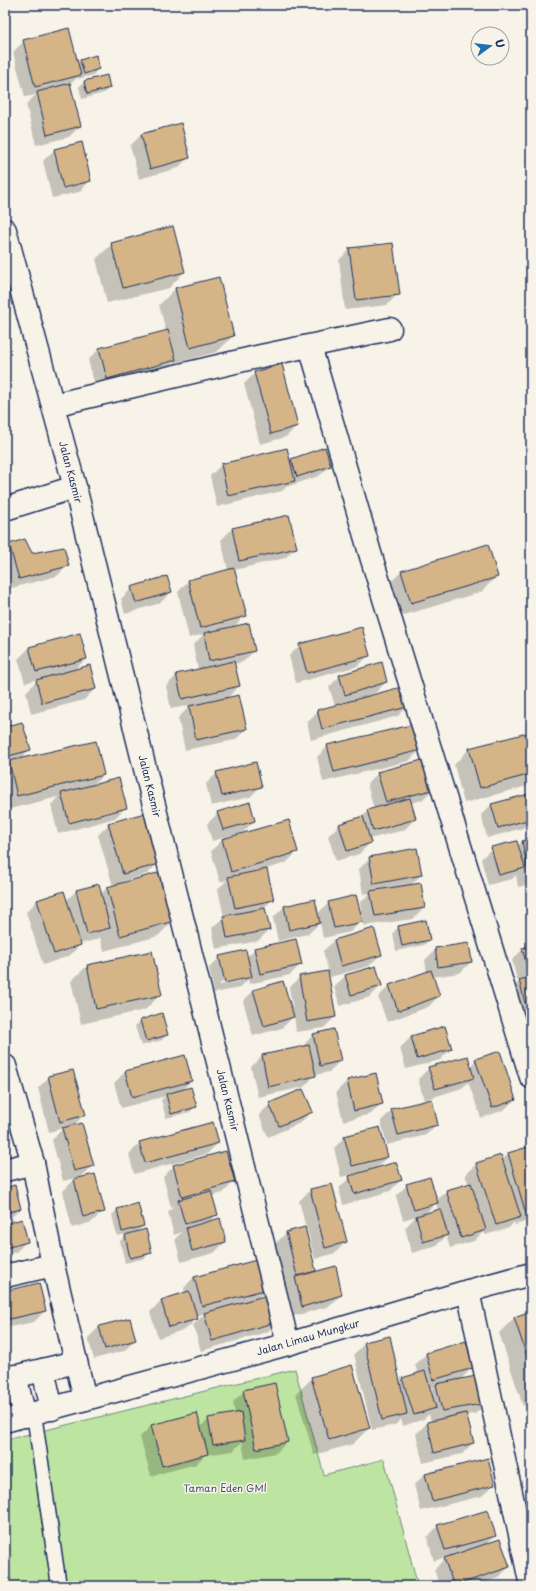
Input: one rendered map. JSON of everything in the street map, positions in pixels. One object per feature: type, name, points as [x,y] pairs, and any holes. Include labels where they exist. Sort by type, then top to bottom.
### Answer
[{"type":"street","name":"Jalan Kasmir","points":[[5,230],[75,487],[288,1344]]},
{"type":"street","points":[[53,405],[390,329]]},
{"type":"street","points":[[310,346],[381,590],[531,1077]]},
{"type":"street","points":[[5,509],[75,487]]},
{"type":"street","points":[[5,1066],[32,1163],[53,1265],[85,1399]]},
{"type":"street","points":[[5,1170],[32,1163]]},
{"type":"street","points":[[5,1276],[53,1265]]},
{"type":"street","name":"Jalan Limau Mungkur","points":[[29,1415],[288,1344],[531,1274]]},
{"type":"street","points":[[468,1291],[531,1586]]},
{"type":"street","points":[[29,1415],[10,1377],[76,1362]]},
{"type":"street","points":[[29,1415],[43,1370]]},
{"type":"lane","points":[[29,1415],[59,1586]]},
{"type":"green space","name":"Taman Eden GMI","points":[[295,1369],[324,1475],[384,1459],[418,1586],[5,1586],[5,1440]]},
{"type":"building","points":[[69,28],[81,75],[35,87],[23,40]]},
{"type":"building","points":[[96,55],[99,69],[84,74],[80,60]]},
{"type":"building","points":[[107,75],[110,88],[87,94],[84,81]]},
{"type":"building","points":[[70,83],[81,126],[47,135],[37,92]]},
{"type":"building","points":[[181,123],[190,158],[150,169],[141,134]]},
{"type":"building","points":[[82,142],[91,181],[63,188],[54,149]]},
{"type":"building","points":[[173,226],[185,272],[123,288],[111,243]]},
{"type":"building","points":[[393,243],[400,295],[356,300],[349,248]]},
{"type":"building","points":[[219,277],[234,336],[190,348],[175,288]]},
{"type":"building","points":[[168,330],[176,360],[107,379],[99,348]]},
{"type":"building","points":[[282,364],[298,426],[271,434],[254,372]]},
{"type":"building","points":[[325,447],[331,466],[297,477],[291,459]]},
{"type":"building","points":[[287,448],[295,481],[228,496],[221,464]]},
{"type":"building","points":[[289,515],[297,548],[239,561],[232,528]]},
{"type":"building","points":[[25,539],[32,553],[64,547],[69,566],[19,579],[9,544]]},
{"type":"building","points":[[488,544],[498,577],[411,603],[401,571]]},
{"type":"building","points":[[234,568],[247,616],[200,628],[188,580]]},
{"type":"building","points":[[167,576],[172,592],[136,603],[131,587]]},
{"type":"building","points":[[249,623],[255,651],[209,661],[204,633]]},
{"type":"building","points":[[362,627],[370,656],[307,673],[299,644]]},
{"type":"building","points":[[80,633],[87,659],[36,672],[29,647]]},
{"type":"building","points":[[234,661],[240,686],[182,699],[176,674]]},
{"type":"building","points":[[382,662],[387,682],[345,695],[339,675]]},
{"type":"building","points":[[90,665],[96,689],[42,703],[36,680]]},
{"type":"building","points":[[405,686],[411,706],[322,729],[317,710]]},
{"type":"building","points":[[239,695],[247,729],[196,740],[189,706]]},
{"type":"building","points":[[22,722],[31,750],[5,757],[5,727]]},
{"type":"building","points":[[415,724],[421,750],[334,772],[327,745]]},
{"type":"building","points":[[531,732],[531,774],[480,788],[469,748]]},
{"type":"building","points":[[96,741],[104,775],[17,796],[9,761]]},
{"type":"building","points":[[426,759],[435,789],[386,802],[377,772]]},
{"type":"building","points":[[256,762],[262,787],[222,796],[216,772]]},
{"type":"building","points":[[119,778],[127,808],[69,823],[61,793]]},
{"type":"building","points":[[529,794],[531,802],[531,819],[498,828],[491,804]]},
{"type":"building","points":[[410,798],[416,819],[373,831],[367,810]]},
{"type":"building","points":[[250,802],[255,821],[223,830],[217,812]]},
{"type":"building","points":[[145,813],[159,864],[123,874],[108,823]]},
{"type":"building","points":[[363,816],[371,843],[347,851],[339,824]]},
{"type":"building","points":[[289,820],[298,852],[231,872],[222,839]]},
{"type":"building","points":[[531,839],[531,876],[529,877],[522,841]]},
{"type":"building","points":[[517,841],[525,868],[499,875],[491,847]]},
{"type":"building","points":[[417,848],[422,875],[374,884],[369,857]]},
{"type":"building","points":[[267,869],[274,900],[235,908],[228,877]]},
{"type":"building","points":[[161,872],[174,921],[120,936],[107,887]]},
{"type":"building","points":[[421,883],[425,908],[375,916],[370,891]]},
{"type":"building","points":[[99,884],[110,928],[87,934],[76,890]]},
{"type":"building","points":[[64,891],[81,945],[54,954],[37,900]]},
{"type":"building","points":[[356,895],[363,922],[334,928],[328,902]]},
{"type":"building","points":[[315,899],[320,923],[289,930],[284,906]]},
{"type":"building","points":[[265,908],[270,930],[227,938],[223,916]]},
{"type":"building","points":[[426,920],[430,940],[402,946],[398,926]]},
{"type":"building","points":[[374,928],[382,955],[341,966],[334,940]]},
{"type":"building","points":[[296,939],[302,965],[260,974],[254,948]]},
{"type":"building","points":[[469,943],[472,962],[438,967],[435,948]]},
{"type":"building","points":[[531,946],[531,969],[528,970],[522,948]]},
{"type":"building","points":[[246,950],[252,977],[225,983],[219,956]]},
{"type":"building","points":[[152,951],[162,995],[96,1009],[87,965]]},
{"type":"building","points":[[376,966],[382,986],[351,995],[345,975]]},
{"type":"building","points":[[431,970],[440,996],[398,1011],[389,985]]},
{"type":"building","points":[[328,971],[336,1017],[307,1022],[299,976]]},
{"type":"building","points":[[531,977],[531,1001],[525,1003],[519,980]]},
{"type":"building","points":[[283,981],[294,1017],[264,1026],[253,990]]},
{"type":"building","points":[[162,1013],[168,1035],[146,1041],[140,1020]]},
{"type":"building","points":[[445,1026],[452,1049],[417,1059],[411,1036]]},
{"type":"building","points":[[334,1029],[341,1061],[320,1066],[313,1034]]},
{"type":"building","points":[[309,1045],[316,1076],[268,1087],[262,1055]]},
{"type":"building","points":[[500,1051],[516,1100],[492,1108],[475,1059]]},
{"type":"building","points":[[185,1055],[192,1081],[132,1097],[125,1071]]},
{"type":"building","points":[[468,1056],[474,1078],[435,1089],[428,1067]]},
{"type":"building","points":[[73,1070],[86,1115],[60,1122],[48,1076]]},
{"type":"building","points":[[376,1073],[383,1104],[354,1111],[347,1080]]},
{"type":"building","points":[[191,1087],[197,1107],[171,1114],[166,1094]]},
{"type":"building","points":[[303,1089],[313,1112],[279,1126],[269,1103]]},
{"type":"building","points":[[432,1099],[438,1125],[398,1135],[391,1109]]},
{"type":"building","points":[[213,1122],[219,1143],[145,1163],[139,1142]]},
{"type":"building","points":[[82,1123],[94,1166],[74,1171],[62,1128]]},
{"type":"building","points":[[380,1127],[388,1157],[352,1166],[344,1136]]},
{"type":"building","points":[[531,1146],[531,1213],[526,1214],[508,1153]]},
{"type":"building","points":[[226,1151],[235,1182],[182,1197],[173,1165]]},
{"type":"building","points":[[501,1155],[521,1217],[496,1225],[476,1163]]},
{"type":"building","points":[[396,1162],[402,1180],[354,1194],[349,1176]]},
{"type":"building","points":[[95,1174],[105,1212],[83,1217],[74,1179]]},
{"type":"building","points":[[430,1177],[438,1203],[414,1210],[406,1184]]},
{"type":"building","points":[[471,1183],[486,1230],[461,1238],[446,1190]]},
{"type":"building","points":[[332,1184],[347,1242],[325,1248],[310,1189]]},
{"type":"building","points":[[15,1185],[21,1209],[5,1213],[5,1188]]},
{"type":"building","points":[[211,1191],[218,1215],[185,1224],[178,1200]]},
{"type":"building","points":[[138,1203],[144,1226],[122,1232],[117,1209]]},
{"type":"building","points":[[440,1209],[448,1235],[423,1242],[416,1216]]},
{"type":"building","points":[[220,1218],[226,1242],[192,1251],[186,1228]]},
{"type":"building","points":[[22,1219],[28,1242],[5,1248],[5,1224]]},
{"type":"building","points":[[305,1227],[316,1271],[297,1276],[286,1232]]},
{"type":"building","points":[[146,1229],[152,1253],[130,1258],[125,1235]]},
{"type":"building","points":[[260,1259],[268,1289],[202,1306],[194,1277]]},
{"type":"building","points":[[336,1266],[342,1295],[302,1307],[295,1277]]},
{"type":"building","points":[[39,1283],[46,1311],[5,1320],[5,1291]]},
{"type":"building","points":[[189,1291],[198,1319],[169,1327],[161,1300]]},
{"type":"building","points":[[271,1294],[279,1321],[212,1341],[204,1313]]},
{"type":"building","points":[[531,1311],[531,1369],[514,1317]]},
{"type":"building","points":[[130,1318],[136,1340],[105,1349],[99,1326]]},
{"type":"building","points":[[390,1336],[407,1414],[382,1420],[364,1342]]},
{"type":"building","points":[[466,1341],[473,1368],[433,1380],[426,1353]]},
{"type":"building","points":[[352,1365],[370,1428],[329,1440],[311,1377]]},
{"type":"building","points":[[425,1371],[436,1408],[414,1415],[402,1378]]},
{"type":"building","points":[[481,1375],[487,1403],[442,1411],[436,1384]]},
{"type":"building","points":[[275,1383],[288,1442],[256,1449],[243,1390]]},
{"type":"building","points":[[241,1412],[245,1440],[213,1445],[208,1418]]},
{"type":"building","points":[[197,1413],[208,1454],[162,1466],[151,1425]]},
{"type":"building","points":[[466,1413],[474,1443],[434,1453],[427,1422]]},
{"type":"building","points":[[488,1458],[495,1485],[432,1501],[425,1474]]},
{"type":"building","points":[[488,1510],[496,1536],[445,1550],[437,1525]]},
{"type":"building","points":[[500,1539],[510,1567],[454,1586],[444,1558]]}]
